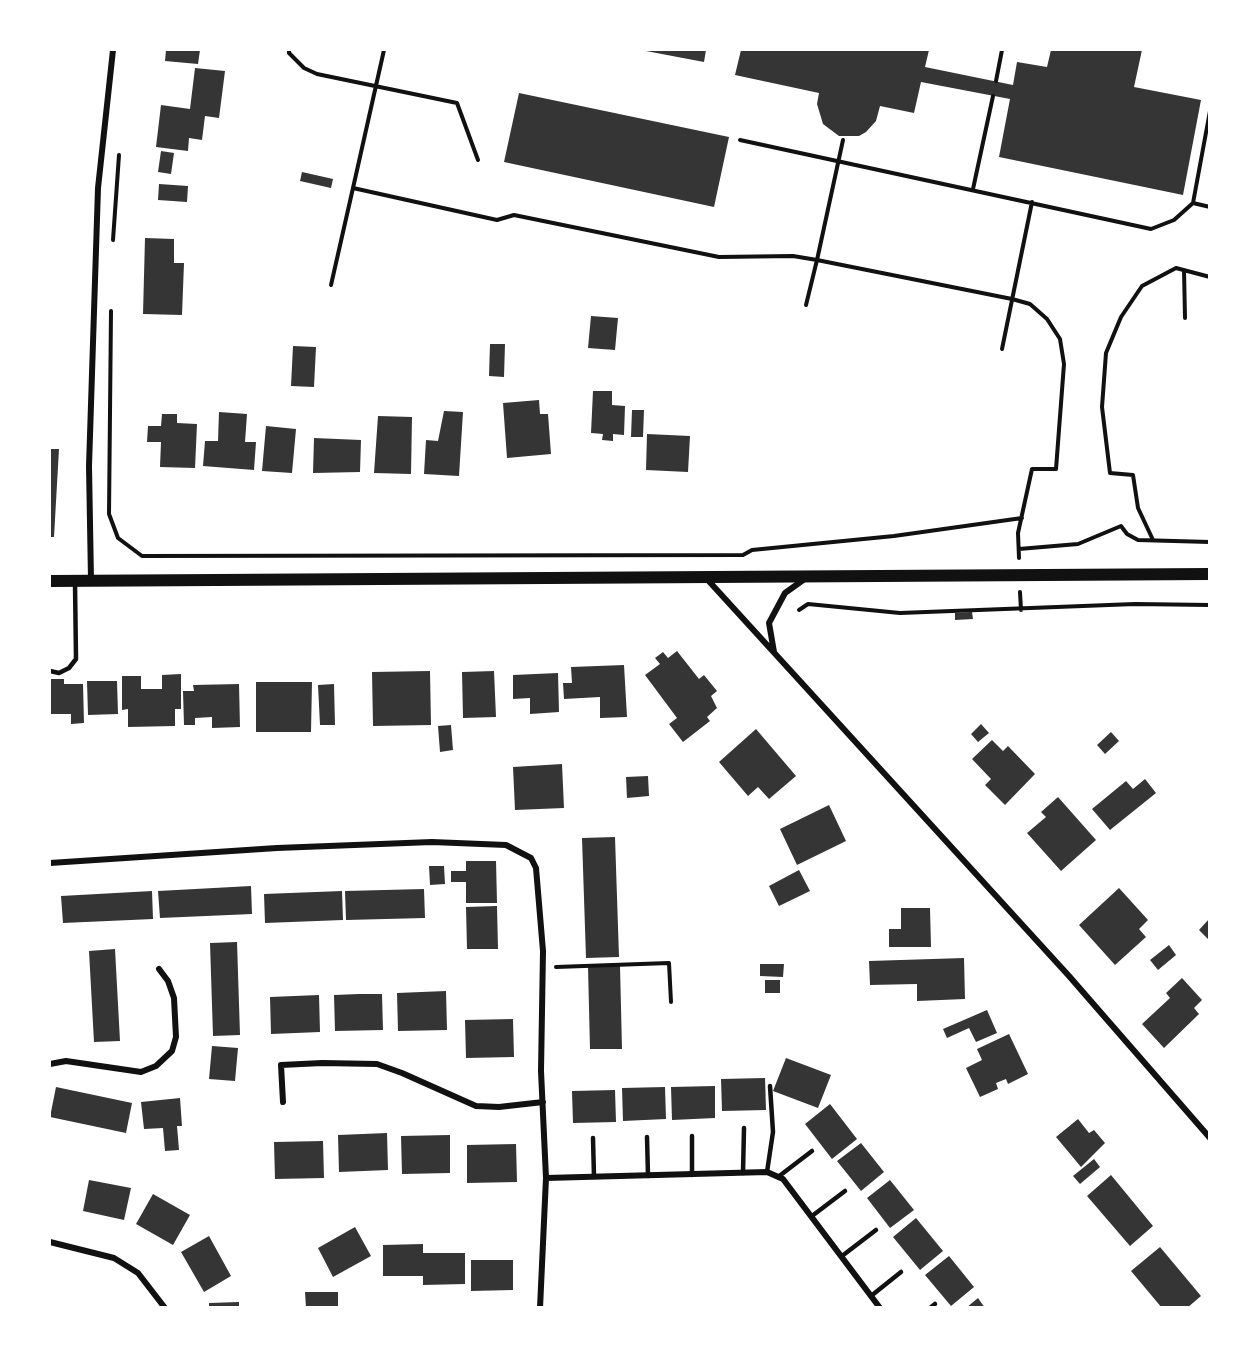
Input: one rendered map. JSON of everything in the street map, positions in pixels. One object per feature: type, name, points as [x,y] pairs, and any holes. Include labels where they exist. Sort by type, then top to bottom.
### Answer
[{"type":"main road","points":[[50,581],[1209,574]]},
{"type":"street","points":[[91,580],[89,466],[94,270],[98,188],[112,50]]},
{"type":"street","points":[[774,652],[770,623],[785,593],[807,577]]},
{"type":"street","points":[[705,578],[1069,976],[1209,1138]]},
{"type":"street","points":[[50,863],[253,850],[432,842],[482,842],[514,848],[531,858],[536,868],[542,968],[546,1178],[540,1308]]},
{"type":"street","points":[[50,1064],[66,1061],[141,1072],[156,1066],[172,1052],[176,1037],[174,998],[168,981],[159,969]]},
{"type":"street","points":[[284,1102],[282,1065],[322,1063],[376,1064],[476,1106],[543,1102]]},
{"type":"street","points":[[546,1178],[767,1172],[783,1179],[880,1308]]},
{"type":"street","points":[[50,1242],[114,1258],[138,1273],[165,1308]]},
{"type":"lane","points":[[50,671],[59,673],[69,669],[76,659],[75,580]]},
{"type":"lane","points":[[767,1172],[772,1132],[770,1086]]},
{"type":"lane","points":[[743,1173],[744,1128]]},
{"type":"lane","points":[[692,1136],[693,1175]]},
{"type":"lane","points":[[647,1137],[648,1176]]},
{"type":"lane","points":[[593,1138],[594,1178]]},
{"type":"lane","points":[[778,1177],[812,1151]]},
{"type":"lane","points":[[812,1216],[845,1191]]},
{"type":"lane","points":[[842,1256],[876,1230]]},
{"type":"lane","points":[[871,1296],[901,1272]]},
{"type":"lane","points":[[930,1308],[935,1304]]},
{"type":"path","points":[[290,50],[289,53],[310,71],[457,103],[478,160]]},
{"type":"path","points":[[332,285],[384,50]]},
{"type":"path","points":[[996,81],[1002,50]]},
{"type":"path","points":[[973,189],[993,96]]},
{"type":"path","points":[[740,140],[1150,229],[1174,220],[1193,202],[1209,111]]},
{"type":"path","points":[[806,306],[843,140]]},
{"type":"path","points":[[113,242],[119,153]]},
{"type":"path","points":[[353,188],[497,220],[514,215],[718,257],[793,256],[817,260],[1030,304],[1047,319],[1060,339],[1064,364],[1056,470],[1032,469],[1018,533],[1021,609]]},
{"type":"path","points":[[1002,349],[1032,202]]},
{"type":"path","points":[[1193,202],[1209,207]]},
{"type":"path","points":[[1153,540],[1138,508],[1133,475],[1110,474],[1102,407],[1106,353],[1121,316],[1142,286],[1176,268],[1209,277]]},
{"type":"path","points":[[1184,270],[1185,318]]},
{"type":"path","points":[[111,299],[110,514],[118,538],[142,556],[743,555],[753,550],[894,536],[1022,518]]},
{"type":"path","points":[[1019,549],[1078,544],[1121,526],[1127,534],[1138,540],[1209,542]]},
{"type":"path","points":[[799,610],[808,604],[900,613],[1135,604],[1209,604]]},
{"type":"path","points":[[542,968],[669,963],[670,1002]]},
{"type":"building","points":[[166,50],[200,50],[198,64],[165,61]]},
{"type":"building","points":[[646,50],[706,50],[704,62]]},
{"type":"building","points":[[741,50],[929,50],[925,67],[1013,85],[1017,62],[1047,67],[1051,50],[1142,50],[1134,87],[1201,100],[1183,195],[999,157],[1010,99],[921,82],[914,113],[880,106],[876,121],[866,132],[859,136],[839,136],[823,124],[817,104],[819,93],[735,75]]},
{"type":"building","points":[[195,68],[225,71],[219,118],[205,116],[202,140],[189,138],[188,151],[156,147],[161,105],[190,109]]},
{"type":"building","points":[[519,93],[729,137],[714,207],[504,162]]},
{"type":"building","points":[[161,151],[174,153],[171,174],[158,172]]},
{"type":"building","points":[[302,172],[333,179],[331,188],[300,181]]},
{"type":"building","points":[[159,184],[188,186],[187,202],[158,200]]},
{"type":"building","points":[[145,238],[174,239],[174,263],[184,263],[182,315],[143,314]]},
{"type":"building","points":[[591,316],[618,318],[615,350],[588,348]]},
{"type":"building","points":[[490,344],[505,344],[504,377],[489,376]]},
{"type":"building","points":[[293,346],[316,347],[314,387],[291,386]]},
{"type":"building","points":[[593,391],[612,391],[612,405],[625,406],[624,435],[613,434],[613,441],[602,440],[603,434],[591,433]]},
{"type":"building","points":[[539,400],[540,414],[548,414],[551,454],[507,458],[503,403]]},
{"type":"building","points":[[632,410],[644,410],[643,437],[631,437]]},
{"type":"building","points":[[444,411],[463,412],[459,476],[424,474],[426,440],[438,441]]},
{"type":"building","points":[[219,412],[247,414],[245,442],[256,442],[254,470],[203,466],[205,441],[218,441]]},
{"type":"building","points":[[162,414],[177,414],[177,423],[197,424],[195,468],[160,467],[161,442],[147,442],[148,426],[161,426]]},
{"type":"building","points":[[378,416],[412,417],[411,474],[374,473]]},
{"type":"building","points":[[266,426],[296,429],[292,473],[262,471]]},
{"type":"building","points":[[647,434],[690,436],[688,472],[646,470]]},
{"type":"building","points":[[314,438],[361,440],[360,472],[313,473]]},
{"type":"building","points":[[50,449],[59,449],[54,537],[50,537]]},
{"type":"building","points":[[972,612],[973,619],[955,620],[955,613]]},
{"type":"building","points":[[677,651],[699,679],[704,675],[717,691],[711,696],[717,708],[707,717],[710,721],[683,742],[669,724],[677,718],[645,675],[660,664],[655,658],[663,652],[668,658]]},
{"type":"building","points":[[624,665],[627,717],[600,718],[600,697],[564,699],[563,683],[572,683],[571,667]]},
{"type":"building","points":[[430,671],[431,725],[373,726],[372,672]]},
{"type":"building","points":[[494,671],[496,717],[463,718],[462,672]]},
{"type":"building","points":[[558,673],[559,712],[530,714],[530,698],[513,699],[513,675]]},
{"type":"building","points":[[181,674],[181,709],[175,709],[175,726],[128,727],[128,709],[122,710],[122,676],[141,676],[141,689],[162,689],[162,675]]},
{"type":"building","points":[[50,679],[64,679],[64,684],[83,684],[84,723],[71,724],[71,714],[50,714]]},
{"type":"building","points":[[87,681],[117,681],[118,714],[88,715]]},
{"type":"building","points":[[256,682],[312,682],[311,732],[256,732]]},
{"type":"building","points":[[239,684],[240,727],[212,728],[212,717],[195,718],[195,725],[184,725],[183,691],[194,691],[193,685]]},
{"type":"building","points":[[334,684],[335,725],[320,725],[318,685]]},
{"type":"building","points":[[981,724],[989,733],[978,742],[971,734]]},
{"type":"building","points":[[451,725],[453,750],[440,752],[438,726]]},
{"type":"building","points":[[756,729],[796,776],[769,799],[758,787],[748,796],[719,762]]},
{"type":"building","points":[[1111,732],[1119,741],[1105,754],[1097,745]]},
{"type":"building","points":[[992,740],[1003,751],[1008,746],[1035,774],[1005,805],[985,785],[991,779],[972,759]]},
{"type":"building","points":[[562,764],[564,808],[515,810],[513,767]]},
{"type":"building","points":[[648,776],[649,796],[627,798],[626,777]]},
{"type":"building","points":[[1145,779],[1156,793],[1110,830],[1092,809],[1126,781],[1133,789]]},
{"type":"building","points":[[1058,797],[1096,840],[1061,871],[1027,833],[1046,817],[1041,812]]},
{"type":"building","points":[[829,805],[846,841],[797,865],[780,829]]},
{"type":"building","points":[[615,837],[619,957],[586,958],[582,838]]},
{"type":"building","points":[[466,861],[496,861],[497,903],[466,903],[466,882],[451,882],[451,871],[466,871]]},
{"type":"building","points":[[429,866],[444,866],[445,884],[430,885]]},
{"type":"building","points":[[799,870],[810,891],[779,906],[769,886]]},
{"type":"building","points":[[251,886],[252,914],[160,918],[158,891]]},
{"type":"building","points":[[1119,888],[1148,920],[1139,929],[1146,937],[1115,965],[1079,925]]},
{"type":"building","points":[[424,889],[425,918],[346,920],[345,891]]},
{"type":"building","points":[[152,891],[153,919],[63,923],[61,896]]},
{"type":"building","points":[[342,891],[343,920],[265,923],[264,894]]},
{"type":"building","points":[[497,906],[498,949],[467,949],[466,907]]},
{"type":"building","points":[[901,908],[930,908],[931,947],[889,947],[889,929],[901,929]]},
{"type":"building","points":[[1209,919],[1209,940],[1199,930]]},
{"type":"building","points":[[237,942],[240,1035],[213,1036],[210,943]]},
{"type":"building","points":[[1169,945],[1176,955],[1158,970],[1150,960]]},
{"type":"building","points":[[115,949],[120,1041],[94,1042],[89,951]]},
{"type":"building","points":[[964,958],[965,999],[917,1001],[917,984],[870,985],[869,961]]},
{"type":"building","points":[[760,964],[784,964],[783,977],[760,976]]},
{"type":"building","points":[[620,966],[622,1049],[590,1049],[588,967]]},
{"type":"building","points":[[1182,978],[1202,1000],[1194,1008],[1199,1014],[1164,1048],[1142,1024],[1170,998],[1166,993]]},
{"type":"building","points":[[765,980],[780,980],[780,993],[765,993]]},
{"type":"building","points":[[446,991],[447,1030],[398,1031],[397,993]]},
{"type":"building","points":[[382,994],[383,1030],[335,1031],[334,995]]},
{"type":"building","points":[[319,995],[320,1032],[271,1034],[270,997]]},
{"type":"building","points":[[987,1010],[997,1033],[976,1042],[969,1028],[947,1038],[943,1029]]},
{"type":"building","points":[[513,1019],[514,1057],[466,1058],[465,1020]]},
{"type":"building","points":[[1009,1034],[1028,1074],[1008,1084],[1006,1079],[996,1083],[998,1089],[980,1097],[966,1068],[982,1060],[977,1049]]},
{"type":"building","points":[[212,1046],[238,1048],[235,1081],[209,1079]]},
{"type":"building","points":[[786,1058],[831,1075],[818,1108],[773,1091]]},
{"type":"building","points":[[765,1078],[766,1110],[722,1111],[721,1079]]},
{"type":"building","points":[[715,1086],[715,1118],[672,1120],[671,1087]]},
{"type":"building","points":[[56,1087],[132,1103],[126,1133],[50,1117]]},
{"type":"building","points":[[665,1087],[666,1119],[623,1121],[622,1088]]},
{"type":"building","points":[[615,1090],[616,1122],[573,1123],[572,1091]]},
{"type":"building","points":[[180,1098],[182,1126],[177,1126],[179,1150],[165,1151],[163,1128],[144,1129],[141,1102]]},
{"type":"building","points":[[830,1104],[857,1139],[832,1159],[805,1124]]},
{"type":"building","points":[[1078,1119],[1089,1133],[1094,1130],[1105,1143],[1081,1167],[1056,1137]]},
{"type":"building","points":[[387,1133],[388,1170],[339,1172],[338,1135]]},
{"type":"building","points":[[450,1135],[450,1173],[402,1174],[401,1136]]},
{"type":"building","points":[[323,1141],[324,1178],[275,1179],[274,1142]]},
{"type":"building","points":[[861,1143],[884,1172],[861,1191],[837,1161]]},
{"type":"building","points":[[516,1144],[517,1182],[467,1183],[467,1145]]},
{"type":"building","points":[[1094,1159],[1100,1167],[1080,1184],[1073,1176]]},
{"type":"building","points":[[1111,1175],[1153,1226],[1130,1246],[1087,1196]]},
{"type":"building","points":[[89,1180],[131,1188],[124,1220],[83,1211]]},
{"type":"building","points":[[890,1180],[914,1210],[890,1228],[867,1198]]},
{"type":"building","points":[[153,1194],[190,1215],[173,1245],[136,1224]]},
{"type":"building","points":[[916,1218],[943,1251],[920,1270],[893,1237]]},
{"type":"building","points":[[355,1227],[371,1256],[333,1277],[318,1248]]},
{"type":"building","points":[[209,1236],[231,1276],[204,1292],[181,1252]]},
{"type":"building","points":[[423,1244],[423,1253],[465,1253],[465,1284],[423,1285],[423,1276],[383,1276],[383,1245]]},
{"type":"building","points":[[1160,1247],[1201,1296],[1187,1308],[1162,1308],[1131,1271]]},
{"type":"building","points":[[949,1256],[974,1287],[951,1306],[925,1275]]},
{"type":"building","points":[[471,1260],[513,1260],[513,1290],[471,1291]]},
{"type":"building","points":[[305,1292],[338,1292],[338,1308],[306,1308]]},
{"type":"building","points":[[978,1298],[985,1308],[966,1308]]},
{"type":"building","points":[[239,1302],[239,1308],[209,1308],[209,1303]]}]
